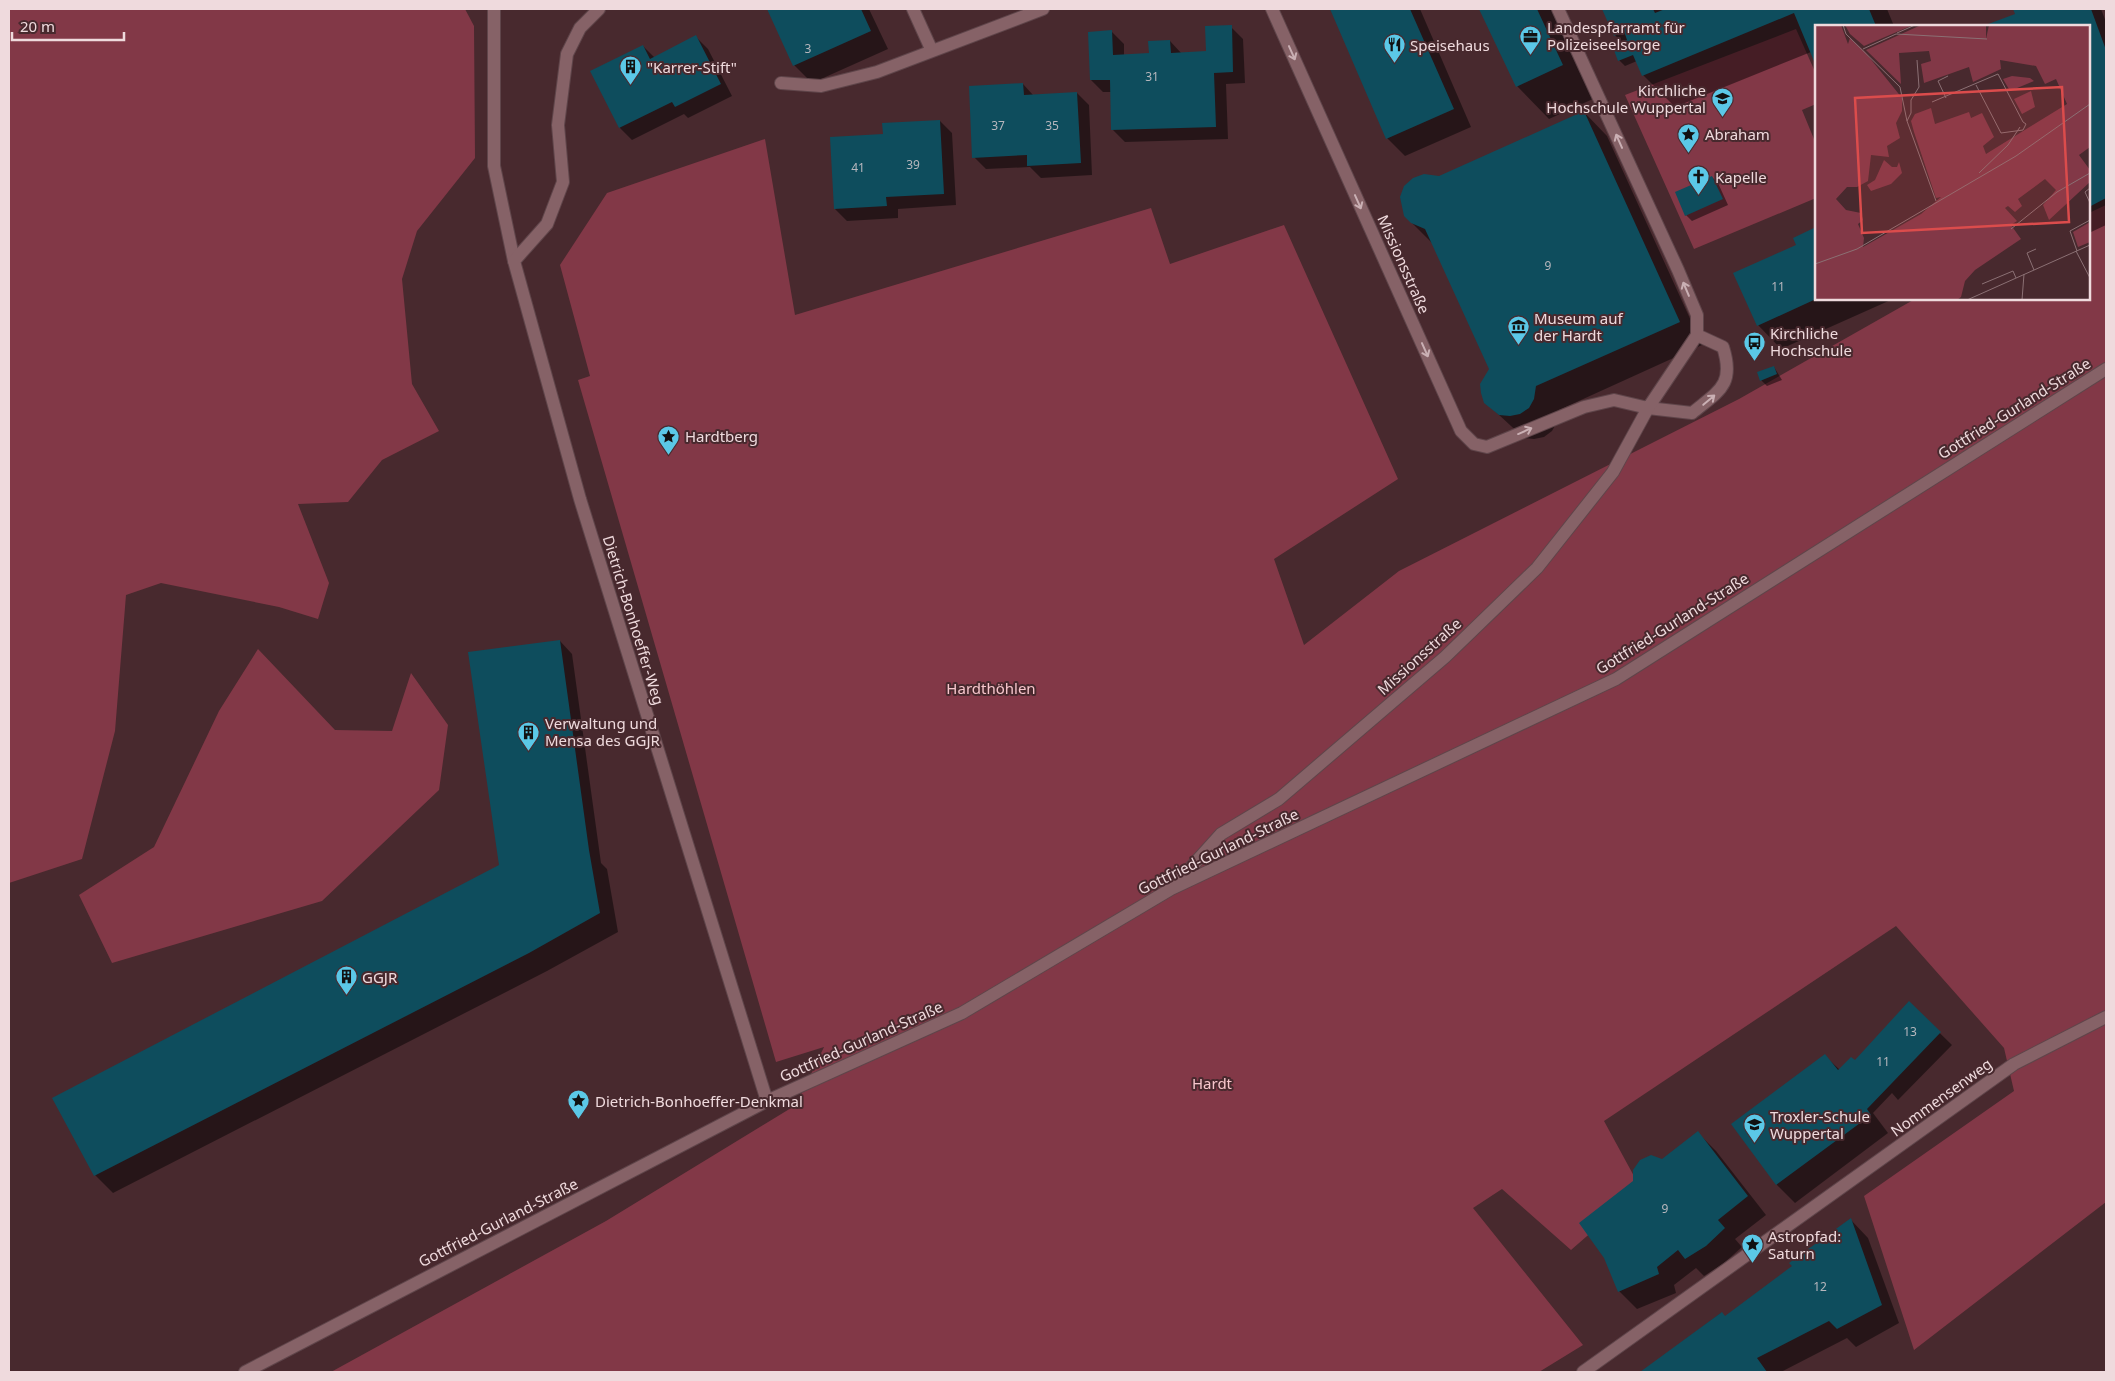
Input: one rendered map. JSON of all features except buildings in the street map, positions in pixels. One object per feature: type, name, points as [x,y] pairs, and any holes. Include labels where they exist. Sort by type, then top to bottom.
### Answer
[{"type":"street","name":"Dietrich-Bonhoeffer-Weg","points":[[494,9],[494,166],[514,261],[580,499],[767,1101]]},
{"type":"street","points":[[514,261],[547,224],[563,182],[558,125],[567,54],[580,28],[599,9]]},
{"type":"street","points":[[913,9],[932,52]]},
{"type":"street","points":[[781,83],[820,86],[878,72],[1043,9]]},
{"type":"street","name":"Missionsstraße","points":[[1272,9],[1461,431],[1467,439],[1487,447],[1584,407],[1614,400],[1648,408]]},
{"type":"street","points":[[1558,9],[1678,270],[1697,315],[1696,335],[1723,347],[1728,362],[1723,387],[1692,413],[1648,408]]},
{"type":"street","name":"Missionsstraße","points":[[1171,889],[1221,834],[1279,799],[1445,657],[1537,568],[1613,472],[1648,408],[1696,335]]},
{"type":"street","name":"Gottfried-Gurland-Straße","points":[[245,1372],[767,1101],[962,1013],[1171,889],[1616,678],[2106,369]]},
{"type":"street","name":"Nommensenweg","points":[[1582,1372],[2014,1064],[2106,1017]]},
{"type":"green space","points":[[9,9],[465,9],[474,26],[475,158],[417,231],[402,279],[412,384],[439,431],[382,460],[348,502],[298,504],[329,583],[318,619],[279,607],[161,583],[126,595],[115,731],[82,859],[9,883]]},
{"type":"green space","points":[[1796,29],[1815,72],[1815,104],[1802,110],[1815,142],[1815,198],[1694,249],[1625,95]]},
{"type":"green space","name":"Hardt","points":[[765,139],[795,315],[1151,208],[1170,264],[1284,225],[1398,479],[1274,559],[1304,645],[1399,571],[1739,399],[1913,300],[2090,300],[2090,213],[2106,205],[2106,1202],[1914,1350],[1864,1196],[2014,1091],[2004,1048],[1896,926],[1604,1121],[1641,1189],[1571,1250],[1502,1189],[1473,1208],[1583,1345],[1539,1372],[331,1372],[606,1221],[796,1105],[824,1047],[776,1062],[578,380],[590,376],[560,265],[607,193]]},
{"type":"green space","points":[[258,649],[335,730],[392,731],[411,673],[448,725],[439,790],[322,901],[112,963],[79,895],[154,847],[219,711]]},
{"type":"place","name":"Landespfarramt für Polizeiseelsorge","points":[[1531,55]]},
{"type":"place","name":"Speisehaus","points":[[1394,64]]},
{"type":"place","name":"\"Karrer-Stift\"","points":[[631,86]]},
{"type":"place","name":"Kirchliche Hochschule Wuppertal","points":[[1722,118]]},
{"type":"place","name":"Abraham","points":[[1689,153]]},
{"type":"place","name":"Kapelle","points":[[1699,196]]},
{"type":"place","name":"Museum auf der Hardt","points":[[1518,346]]},
{"type":"place","name":"Kirchliche Hochschule","points":[[1754,361]]},
{"type":"place","name":"Hardtberg","points":[[669,455]]},
{"type":"place","name":"Verwaltung und Mensa des GGJR","points":[[529,751]]},
{"type":"place","name":"GGJR","points":[[346,996]]},
{"type":"place","name":"Dietrich-Bonhoeffer-Denkmal","points":[[579,1120]]},
{"type":"place","name":"Troxler-Schule Wuppertal","points":[[1754,1144]]},
{"type":"place","name":"Astropfad: Saturn","points":[[1752,1264]]},
{"type":"park label","name":"Hardthöhlen","points":[[991,688]]}]
